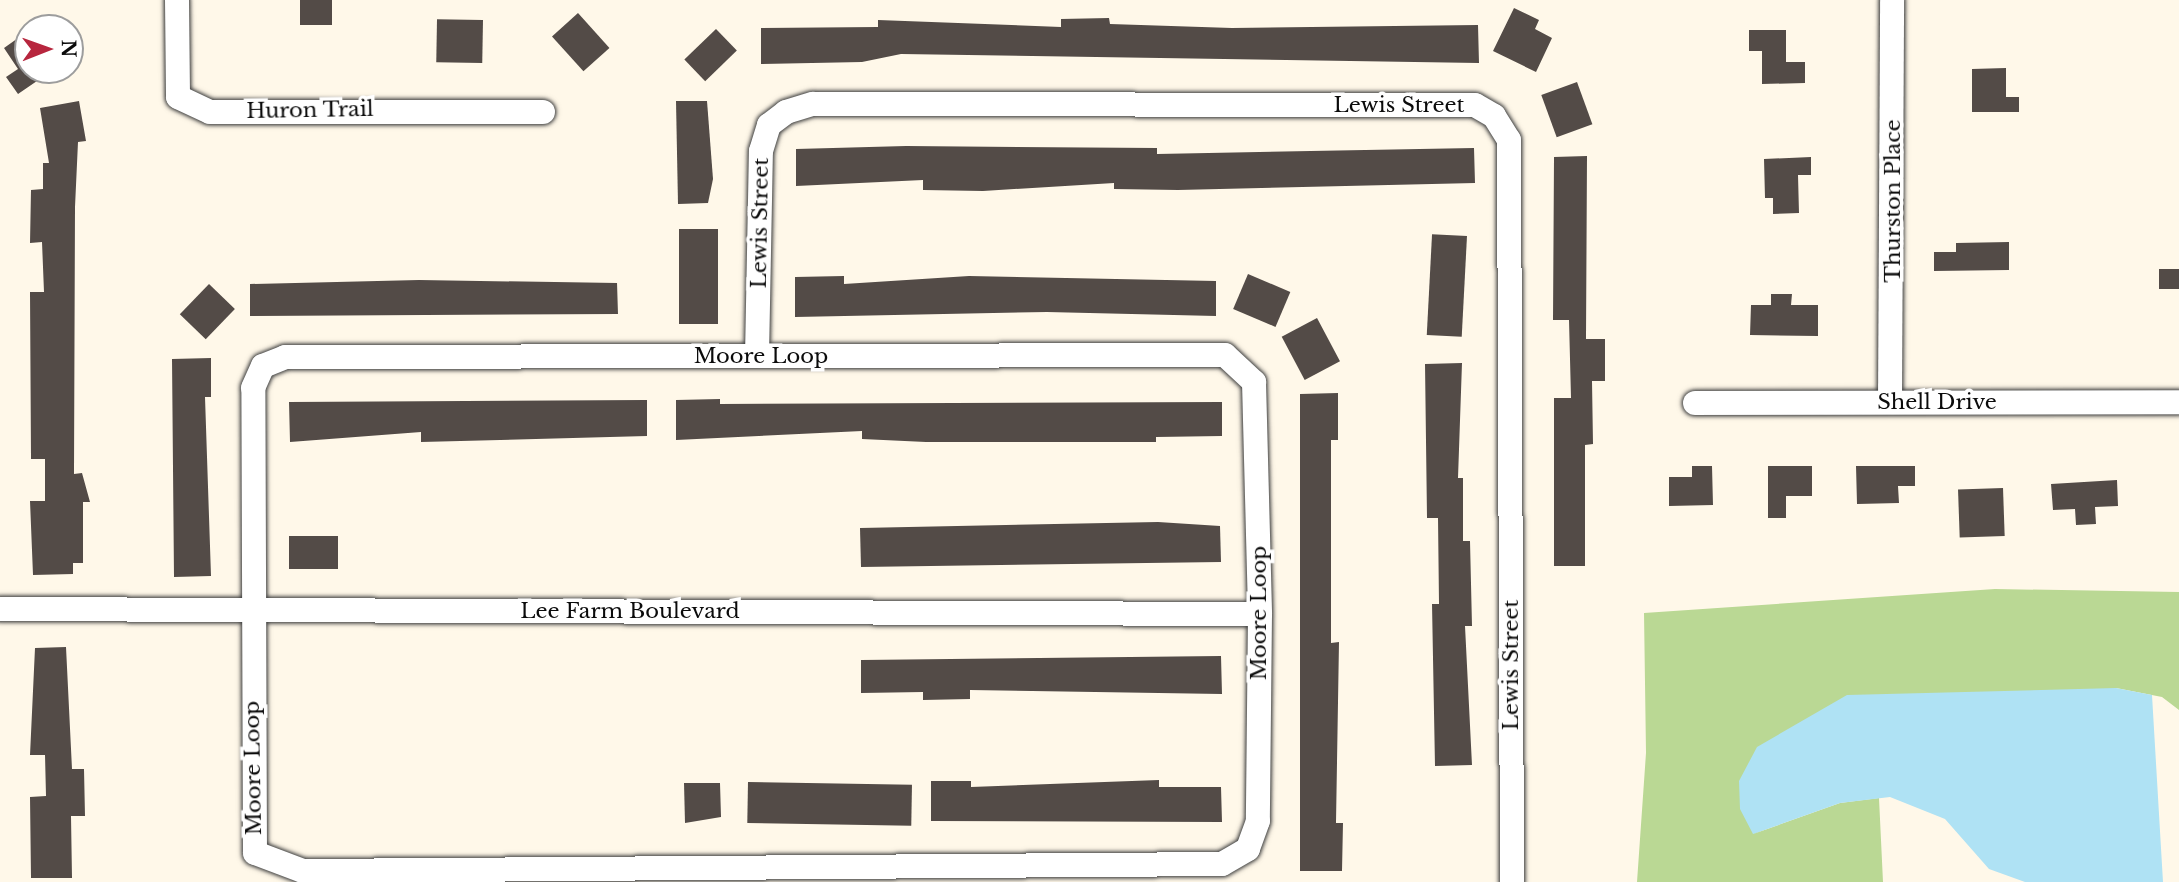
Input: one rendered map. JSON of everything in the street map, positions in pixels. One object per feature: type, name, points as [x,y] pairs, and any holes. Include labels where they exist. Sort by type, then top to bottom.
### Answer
[{"type":"street","name":"Huron Trail","points":[[177,0],[178,97],[210,111],[542,111]]},
{"type":"street","name":"Thurston Place","points":[[1890,402],[1892,0]]},
{"type":"street","name":"Lewis Street","points":[[757,356],[761,151],[769,125],[786,112],[813,104],[1475,105],[1494,116],[1509,140],[1513,882]]},
{"type":"street","name":"Moore Loop","points":[[1225,355],[1254,382],[1260,614],[1258,821],[1248,849],[1222,864],[303,871],[255,853],[253,388],[263,366],[285,356],[757,356],[1225,355]]},
{"type":"street","name":"Shell Drive","points":[[1695,403],[2179,402]]},
{"type":"street","name":"Lee Farm Boulevard","points":[[0,609],[1260,614]]},
{"type":"green space","points":[[1995,589],[2179,592],[2179,710],[2162,697],[2116,688],[1753,834],[1840,803],[1879,798],[1883,882],[1637,882],[1646,753],[1644,613]]},
{"type":"water","points":[[2116,688],[2152,695],[2163,882],[2025,882],[1989,869],[1945,819],[1890,797],[1840,803],[1753,834],[1740,809],[1739,781],[1757,747],[1847,695]]},
{"type":"building","points":[[300,0],[332,0],[332,25],[300,25]]},
{"type":"building","points":[[1514,8],[1539,20],[1535,29],[1552,38],[1536,72],[1493,51]]},
{"type":"building","points":[[578,13],[609,48],[583,71],[552,36]]},
{"type":"building","points":[[1109,18],[1110,24],[1232,28],[1478,25],[1479,63],[901,54],[862,62],[761,64],[761,28],[878,27],[878,20],[1061,27],[1061,19]]},
{"type":"building","points":[[437,19],[483,20],[482,63],[436,62]]},
{"type":"building","points":[[716,29],[737,51],[705,81],[684,60]]},
{"type":"building","points":[[1749,30],[1786,30],[1786,62],[1805,62],[1805,83],[1762,84],[1762,51],[1749,51]]},
{"type":"building","points":[[14,41],[14,63],[4,48]]},
{"type":"building","points":[[2006,68],[2006,97],[2019,97],[2019,112],[1972,112],[1972,69]]},
{"type":"building","points":[[14,72],[14,84],[33,84],[18,94],[6,77]]},
{"type":"building","points":[[1577,82],[1592,124],[1557,137],[1541,95]]},
{"type":"building","points":[[79,101],[86,141],[78,142],[75,207],[74,474],[82,473],[90,502],[83,502],[83,563],[73,563],[73,574],[33,575],[30,501],[45,501],[45,459],[31,459],[30,292],[44,292],[42,242],[30,243],[31,190],[43,189],[43,163],[49,163],[40,108]]},
{"type":"building","points":[[676,101],[707,101],[713,179],[708,203],[678,204]]},
{"type":"building","points":[[906,146],[1157,148],[1157,154],[1474,148],[1475,183],[1178,190],[1114,189],[1114,183],[983,191],[923,190],[923,180],[796,186],[796,149]]},
{"type":"building","points":[[1587,156],[1586,339],[1605,339],[1605,381],[1592,381],[1593,444],[1585,445],[1585,566],[1554,566],[1554,398],[1571,398],[1569,320],[1553,320],[1554,157]]},
{"type":"building","points":[[1811,157],[1811,175],[1798,175],[1799,213],[1773,214],[1773,198],[1765,198],[1764,159]]},
{"type":"building","points":[[679,229],[718,229],[718,324],[679,324]]},
{"type":"building","points":[[1432,234],[1467,236],[1462,337],[1427,335]]},
{"type":"building","points":[[2009,242],[2009,270],[1934,271],[1934,252],[1956,252],[1956,243]]},
{"type":"building","points":[[2159,269],[2179,269],[2179,289],[2159,289]]},
{"type":"building","points":[[1248,274],[1290,292],[1275,327],[1233,309]]},
{"type":"building","points":[[844,276],[844,284],[969,276],[1216,281],[1216,316],[1047,312],[795,317],[795,277]]},
{"type":"building","points":[[419,280],[617,283],[618,314],[250,316],[250,284]]},
{"type":"building","points":[[209,284],[235,309],[206,339],[180,314]]},
{"type":"building","points":[[1771,294],[1792,294],[1791,305],[1818,305],[1818,336],[1750,335],[1751,305],[1771,305]]},
{"type":"building","points":[[1317,318],[1340,361],[1305,380],[1282,337]]},
{"type":"building","points":[[211,358],[211,397],[205,397],[211,576],[174,577],[172,359]]},
{"type":"building","points":[[1462,363],[1458,478],[1463,478],[1463,541],[1470,541],[1472,626],[1465,626],[1472,765],[1435,766],[1432,604],[1439,604],[1438,518],[1427,518],[1425,364]]},
{"type":"building","points":[[1338,393],[1338,440],[1331,440],[1331,643],[1339,642],[1336,823],[1343,823],[1342,871],[1300,871],[1300,394]]},
{"type":"building","points":[[720,399],[720,404],[1222,402],[1222,436],[1156,437],[1156,442],[926,442],[862,439],[862,431],[676,440],[676,400]]},
{"type":"building","points":[[647,400],[647,436],[421,442],[421,432],[290,442],[289,402]]},
{"type":"building","points":[[1692,466],[1712,466],[1713,505],[1669,506],[1669,477],[1692,477]]},
{"type":"building","points":[[1768,466],[1812,466],[1812,496],[1786,496],[1786,518],[1768,518]]},
{"type":"building","points":[[1856,466],[1915,466],[1915,486],[1898,486],[1899,503],[1857,504]]},
{"type":"building","points":[[2117,480],[2118,506],[2095,507],[2096,524],[2076,525],[2075,509],[2053,510],[2051,484]]},
{"type":"building","points":[[2003,488],[2005,536],[1960,538],[1958,490]]},
{"type":"building","points":[[1158,522],[1220,526],[1221,562],[861,567],[860,528]]},
{"type":"building","points":[[289,536],[338,536],[338,569],[289,569]]},
{"type":"building","points":[[66,647],[72,769],[84,769],[85,816],[71,816],[72,878],[31,878],[30,797],[46,796],[45,755],[30,755],[35,648]]},
{"type":"building","points":[[1221,656],[1222,694],[970,690],[970,699],[923,700],[923,692],[861,693],[861,660]]},
{"type":"building","points":[[1159,780],[1159,787],[1221,787],[1222,822],[931,821],[931,781],[971,781],[971,787]]},
{"type":"building","points":[[748,782],[912,785],[911,826],[747,823]]},
{"type":"building","points":[[684,783],[720,783],[721,817],[685,823]]}]
